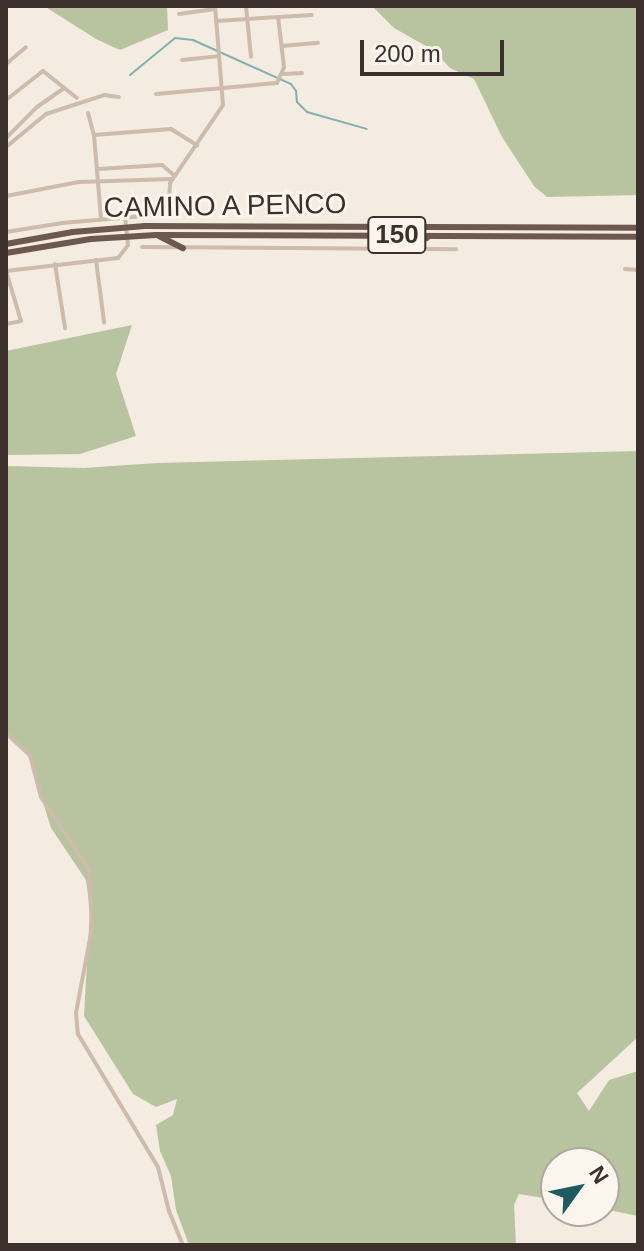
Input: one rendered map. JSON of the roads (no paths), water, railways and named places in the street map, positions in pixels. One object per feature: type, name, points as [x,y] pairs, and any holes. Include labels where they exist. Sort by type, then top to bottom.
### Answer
[{"type":"highway","name":"CAMINO A PENCO","points":[[6,244],[126,227],[638,228]]},
{"type":"highway","name":"CAMINO A PENCO","points":[[6,253],[127,236],[156,235],[638,237]]},
{"type":"highway","points":[[156,235],[183,248]]},
{"type":"highway","points":[[384,248],[438,236]]},
{"type":"street","points":[[246,6],[251,57]]},
{"type":"street","points":[[6,232],[101,219],[168,214],[174,178],[222,108],[223,99],[215,8],[179,14]]},
{"type":"street","points":[[216,21],[312,15]]},
{"type":"street","points":[[278,17],[282,77]]},
{"type":"street","points":[[282,46],[318,43]]},
{"type":"street","points":[[6,64],[26,47]]},
{"type":"street","points":[[182,60],[219,52]]},
{"type":"street","points":[[6,100],[43,71],[77,98]]},
{"type":"street","points":[[156,94],[223,88],[302,73]]},
{"type":"street","points":[[6,138],[37,107],[64,88]]},
{"type":"street","points":[[6,147],[46,114],[104,95],[119,97]]},
{"type":"street","points":[[88,113],[94,135],[101,219]]},
{"type":"street","points":[[94,135],[173,129],[197,145]]},
{"type":"street","points":[[97,169],[162,165],[174,178]]},
{"type":"street","points":[[6,196],[98,181],[174,178]]},
{"type":"street","points":[[6,324],[21,321],[6,271],[118,258],[127,247],[125,217]]},
{"type":"street","points":[[142,247],[456,249]]},
{"type":"street","points":[[96,260],[104,322]]},
{"type":"street","points":[[55,264],[65,328]]},
{"type":"street","points":[[625,269],[638,270]]},
{"type":"street","points":[[6,733],[30,755],[41,797],[88,864],[92,884],[92,928],[76,1013],[78,1034],[158,1167],[168,1194],[169,1211],[183,1245]]},
{"type":"waterway","points":[[130,75],[175,38],[193,40],[291,84],[296,91],[297,102],[307,112],[367,129]]}]
